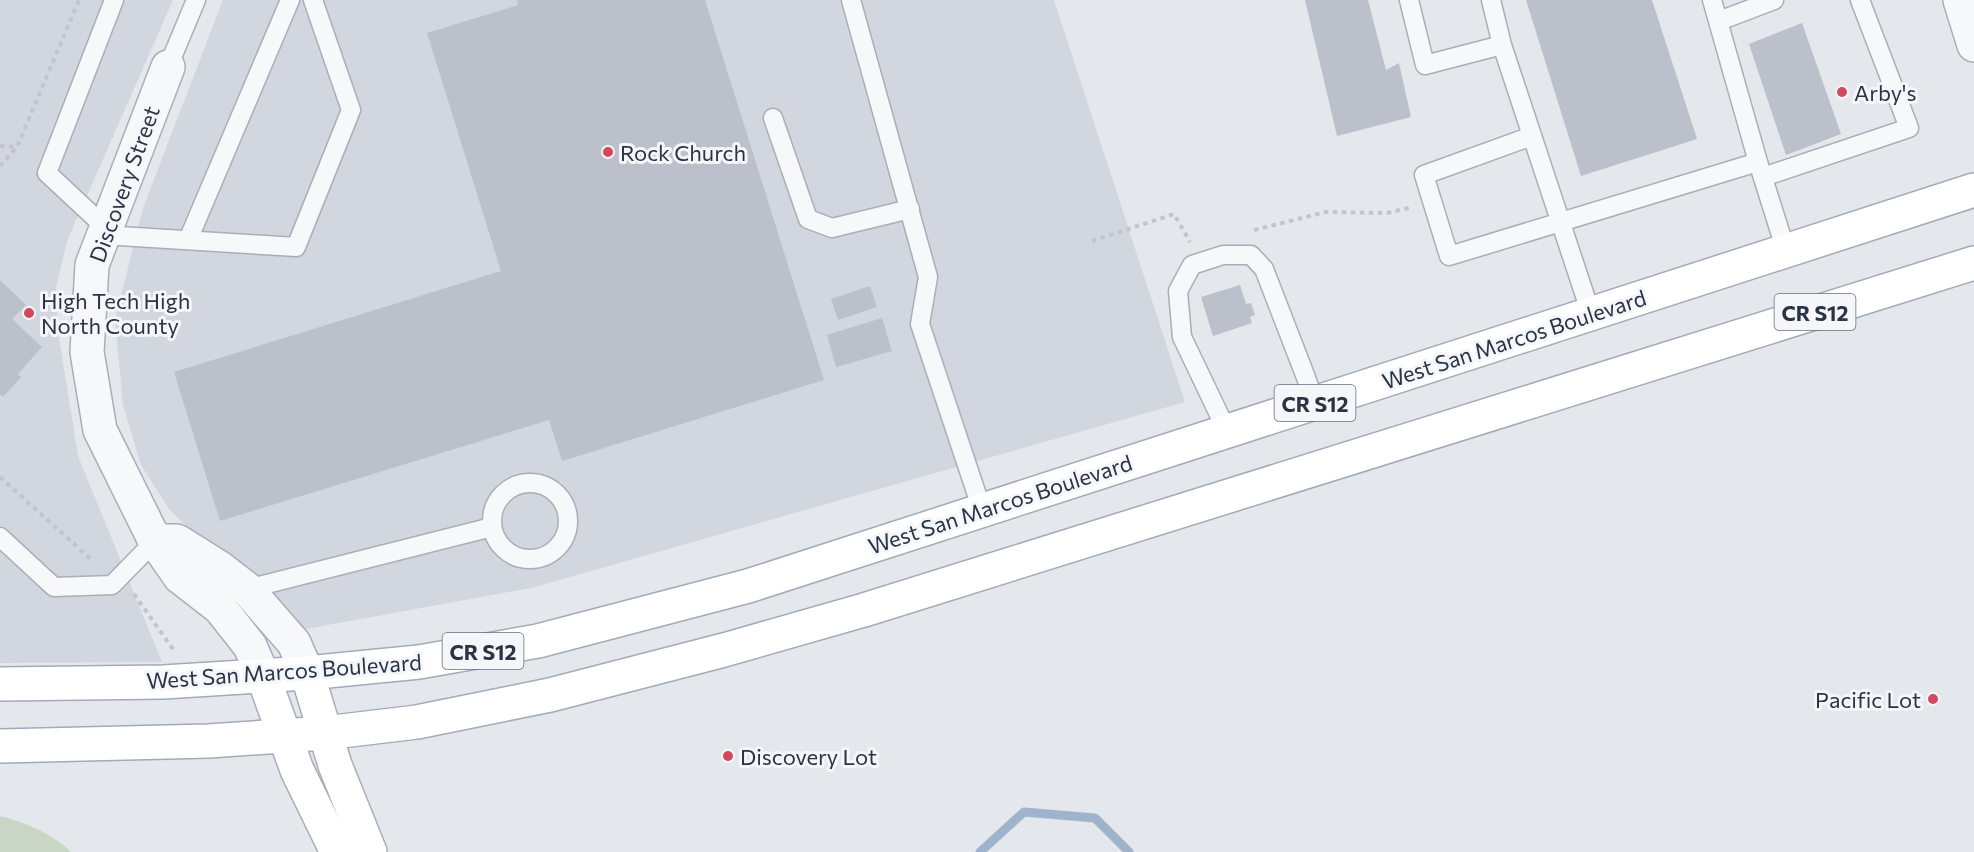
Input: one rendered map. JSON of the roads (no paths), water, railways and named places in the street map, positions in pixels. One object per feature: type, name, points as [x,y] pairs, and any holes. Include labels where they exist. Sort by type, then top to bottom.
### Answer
[{"type":"main road","name":"West San Marcos Boulevard","points":[[0,684],[163,682],[307,673],[419,662],[538,640],[748,586],[1974,190]]},
{"type":"main road","name":"CR S12","points":[[0,746],[180,742],[325,733],[417,722],[550,695],[864,610],[1974,262]]},
{"type":"main road","points":[[307,673],[335,765],[370,852]]},
{"type":"main road","name":"Discovery Street","points":[[263,676],[297,770],[337,852]]},
{"type":"street","points":[[1960,0],[1974,45]]},
{"type":"street","name":"Discovery Street","points":[[168,67],[92,265],[87,352],[100,430],[155,541],[180,577],[220,608],[250,646],[263,676]]},
{"type":"street","points":[[155,541],[177,541],[220,568],[247,590],[294,643],[307,673]]},
{"type":"lane","points":[[114,0],[47,173],[105,232],[296,247],[351,110],[314,0]]},
{"type":"lane","points":[[168,67],[196,0]]},
{"type":"lane","points":[[188,240],[290,0]]},
{"type":"lane","points":[[851,0],[928,277],[920,324],[982,510]]},
{"type":"lane","points":[[1409,0],[1425,65],[1502,45]]},
{"type":"lane","points":[[1491,0],[1502,45],[1591,314]]},
{"type":"lane","points":[[1712,0],[1760,170],[1786,251]]},
{"type":"lane","points":[[1719,21],[1773,0]]},
{"type":"lane","points":[[1532,136],[1424,175],[1449,256],[1561,222],[1909,128],[1860,0]]},
{"type":"lane","points":[[773,118],[808,219],[832,228],[910,209]]},
{"type":"lane","points":[[1227,431],[1182,337],[1178,291],[1192,265],[1223,255],[1251,255],[1264,269],[1314,403]]},
{"type":"lane","points":[[532,482],[545,485],[564,501],[568,513],[569,525],[566,537],[557,549],[546,556],[532,560],[518,558],[506,551],[496,540],[492,527],[492,514],[497,500],[506,490],[519,484],[532,482]]},
{"type":"lane","points":[[247,590],[492,527]]},
{"type":"lane","points":[[0,537],[54,587],[112,585],[155,541]]},
{"type":"waterway","points":[[980,852],[1024,812],[1095,818],[1129,852]]},
{"type":"place","name":"Arby's","points":[[1842,92]]},
{"type":"place","name":"Rock Church","points":[[608,152]]},
{"type":"place","name":"High Tech High North County","points":[[29,313]]},
{"type":"place","name":"Pacific Lot","points":[[1933,699]]},
{"type":"place","name":"Discovery Lot","points":[[728,756]]}]
